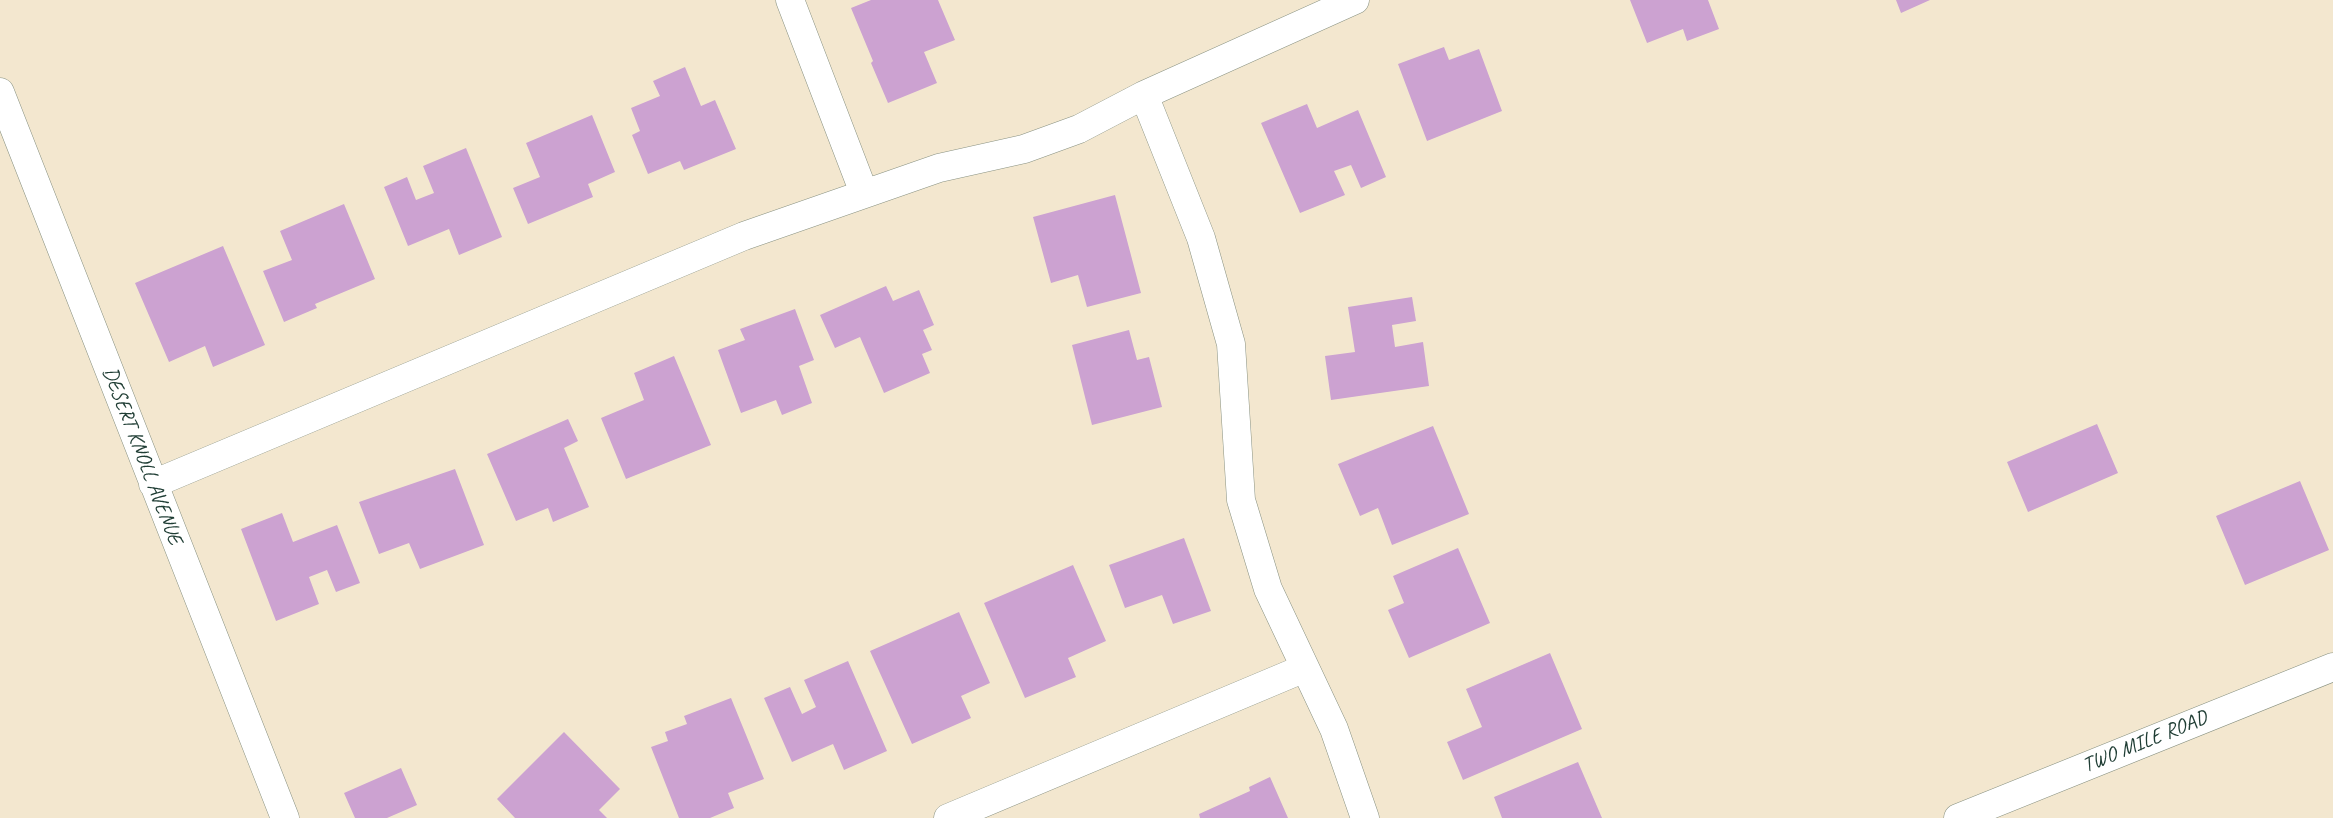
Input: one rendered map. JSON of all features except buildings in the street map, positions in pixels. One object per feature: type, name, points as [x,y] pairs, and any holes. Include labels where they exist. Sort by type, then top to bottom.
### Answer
[{"type":"street","points":[[790,0],[864,193]]},
{"type":"street","points":[[153,484],[744,236],[939,168],[1024,149],[1079,129],[1144,95],[1355,0]]},
{"type":"street","name":"DESERT KNOLL AVENUE","points":[[0,92],[286,818]]},
{"type":"street","points":[[1144,95],[1204,248],[1231,344],[1241,500],[1268,589],[1334,729],[1365,818]]},
{"type":"street","name":"TWO MILE ROAD","points":[[1958,818],[2333,667]]},
{"type":"street","points":[[948,818],[1305,668]]}]
